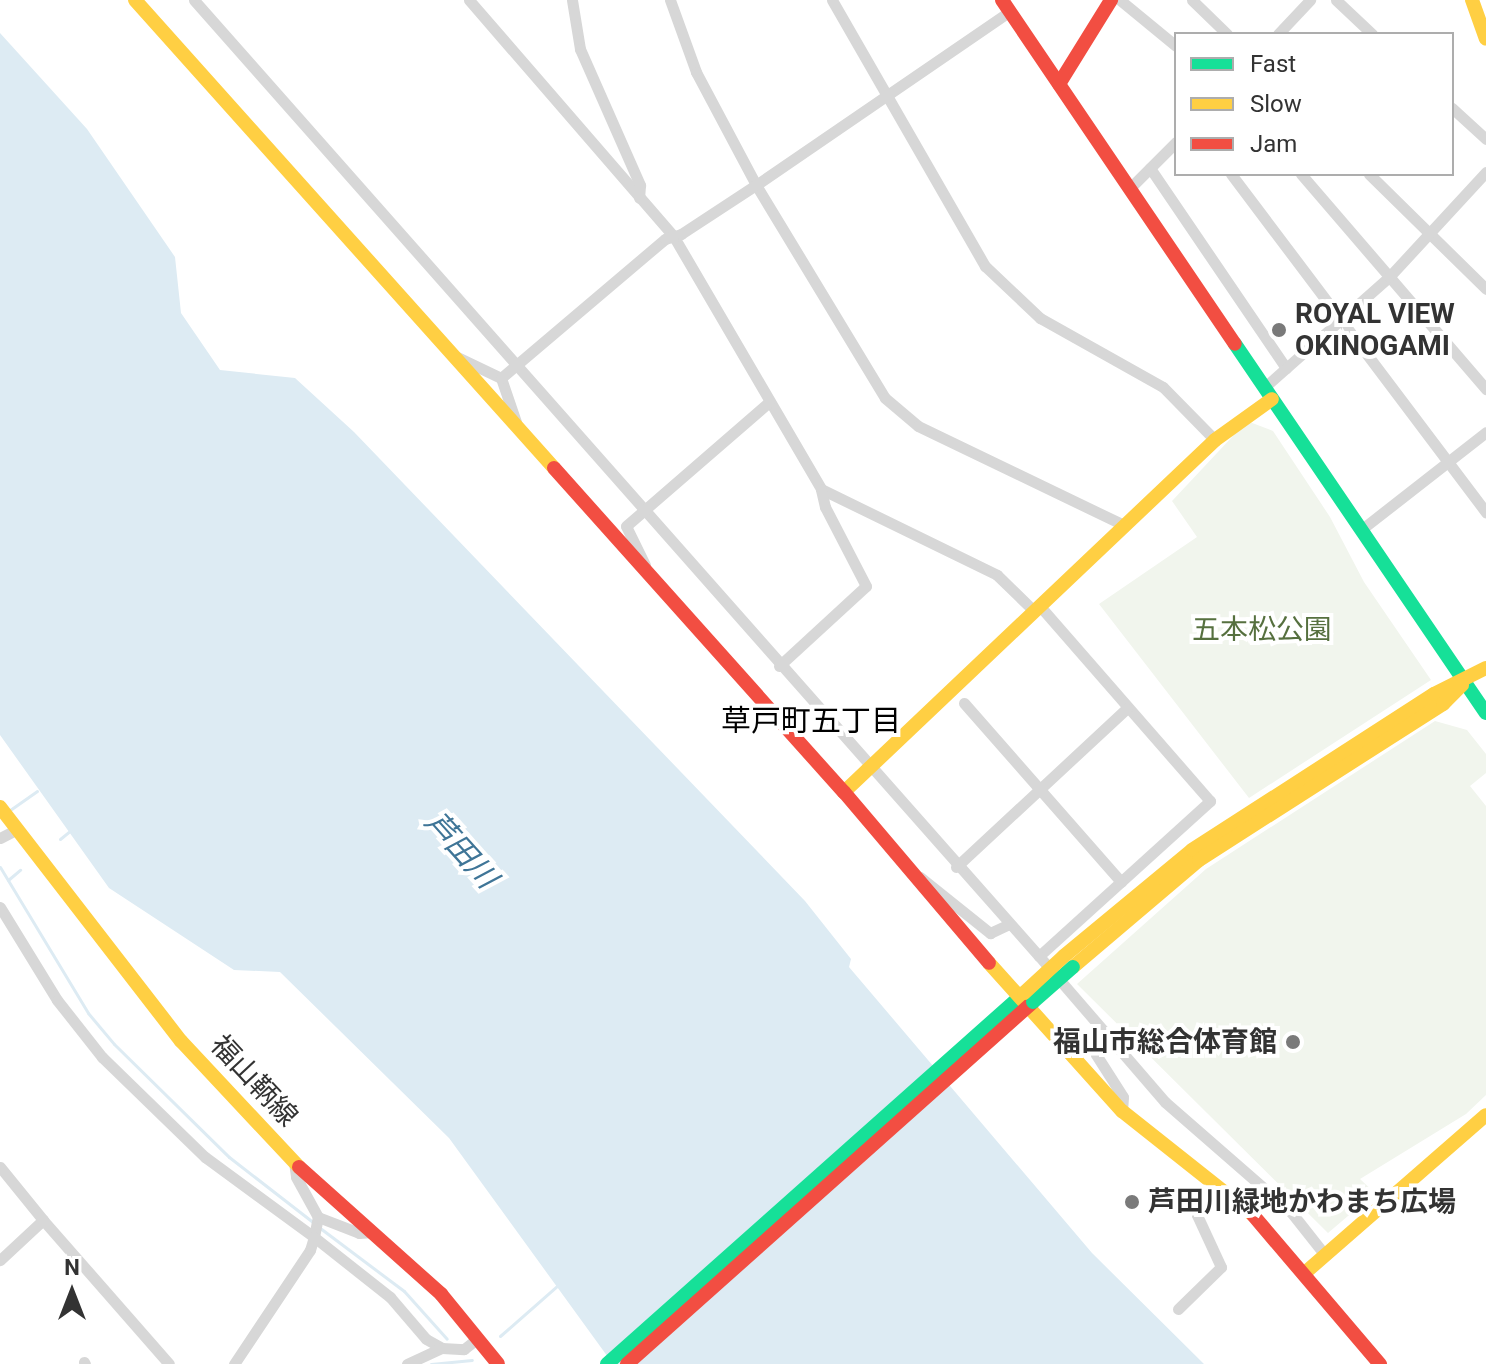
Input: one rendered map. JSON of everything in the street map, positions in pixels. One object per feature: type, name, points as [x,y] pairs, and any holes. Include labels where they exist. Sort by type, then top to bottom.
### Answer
[{"type":"street","points":[[135,0],[523,439],[844,792],[1021,1004],[1122,1111],[1210,1176],[1307,1271],[1380,1364]]},
{"type":"street","points":[[194,0],[956,867],[1039,956],[1098,1028],[1165,1102],[1291,1212],[1325,1255]]},
{"type":"street","points":[[469,0],[674,237],[768,403],[821,489],[825,507],[866,586],[779,666]]},
{"type":"street","points":[[572,0],[580,49],[640,185],[639,198]]},
{"type":"street","points":[[670,0],[696,72],[756,185],[871,378],[898,411],[1124,525]]},
{"type":"street","points":[[832,0],[985,266],[1040,318],[1163,387],[1215,440]]},
{"type":"street","points":[[1059,84],[1111,0]]},
{"type":"street","points":[[1120,0],[1174,44]]},
{"type":"street","points":[[1192,0],[1225,32]]},
{"type":"street","points":[[1280,32],[1310,0]]},
{"type":"street","points":[[1336,0],[1370,32]]},
{"type":"street","points":[[1472,0],[1486,39]]},
{"type":"street","points":[[501,378],[674,237],[886,96],[1006,6],[1486,713]]},
{"type":"street","points":[[1454,110],[1486,139]]},
{"type":"street","points":[[1131,187],[1174,144]]},
{"type":"street","points":[[1150,168],[1286,368]]},
{"type":"street","points":[[844,792],[1124,525],[1270,392],[1286,368],[1389,277],[1486,172]]},
{"type":"street","points":[[1232,176],[1486,513]]},
{"type":"street","points":[[1303,176],[1486,389]]},
{"type":"street","points":[[1371,176],[1486,289]]},
{"type":"street","points":[[448,353],[501,378],[523,439]]},
{"type":"street","points":[[656,587],[626,526],[768,403]]},
{"type":"street","points":[[1362,529],[1486,432]]},
{"type":"street","points":[[821,489],[997,575],[1036,608],[1210,801],[1039,956]]},
{"type":"street","points":[[627,1364],[1068,962],[1199,860],[1443,704],[1465,682],[1486,668]]},
{"type":"street","points":[[964,703],[1121,882]]},
{"type":"street","points":[[956,867],[1127,708]]},
{"type":"street","points":[[0,838],[7,816]]},
{"type":"street","name":"福山鞆線","points":[[7,816],[181,1041],[294,1162],[441,1294],[498,1364]]},
{"type":"street","points":[[902,864],[990,933],[1009,924]]},
{"type":"street","points":[[0,907],[57,1000],[130,1089],[205,1157],[316,1227],[390,1297],[439,1354]]},
{"type":"street","points":[[607,1364],[1021,1004]]},
{"type":"street","points":[[1098,1028],[1088,1042],[1123,1097],[1122,1111]]},
{"type":"street","points":[[1307,1271],[1486,1115]]},
{"type":"street","points":[[234,1364],[310,1250],[316,1227],[296,1177],[294,1162]]},
{"type":"street","points":[[0,1167],[169,1364]]},
{"type":"street","points":[[1178,1309],[1221,1267],[1197,1215],[1200,1210]]},
{"type":"street","points":[[0,1260],[43,1220]]},
{"type":"street","points":[[316,1227],[373,1232]]},
{"type":"street","points":[[407,1364],[464,1349],[478,1338]]},
{"type":"green space","name":"五本松公園","points":[[1247,421],[1273,431],[1330,517],[1364,582],[1431,680],[1249,798],[1099,604],[1197,537],[1172,501]]},
{"type":"green space","points":[[1435,721],[1467,730],[1486,754],[1486,773],[1470,786],[1486,806],[1486,1095],[1466,1114],[1360,1179],[1375,1193],[1328,1233],[1077,984],[1206,869]]},
{"type":"water","name":"芦田川","points":[[0,33],[87,129],[175,257],[181,313],[220,370],[295,378],[354,432],[805,901],[851,959],[849,967],[1092,1253],[1204,1364],[613,1364],[449,1138],[280,972],[234,970],[109,888],[0,735]]},
{"type":"waterway","points":[[10,810],[37,791]]},
{"type":"waterway","points":[[60,839],[71,830]]},
{"type":"waterway","points":[[0,867],[88,1013],[114,1044],[229,1157],[314,1223]]},
{"type":"waterway","points":[[8,880],[20,870]]},
{"type":"waterway","points":[[320,1228],[404,1291],[447,1339]]},
{"type":"waterway","points":[[500,1336],[557,1286]]},
{"type":"waterway","points":[[431,1364],[472,1360]]},
{"type":"traffic: fast","points":[[1235,344],[1486,713]]},
{"type":"traffic: fast","points":[[1033,1002],[1073,967]]},
{"type":"traffic: fast","points":[[607,1364],[1024,993]]},
{"type":"traffic: slow","points":[[135,0],[554,468]]},
{"type":"traffic: slow","points":[[1472,0],[1486,39]]},
{"type":"traffic: slow","points":[[844,792],[1215,440],[1272,399]]},
{"type":"traffic: slow","points":[[1064,956],[1192,850],[1434,694],[1486,668]]},
{"type":"traffic: slow","points":[[1073,967],[1199,860],[1443,704],[1462,685]]},
{"type":"traffic: slow","points":[[0,807],[181,1041],[299,1167]]},
{"type":"traffic: slow","points":[[1024,993],[1064,956]]},
{"type":"traffic: slow","points":[[989,963],[1122,1111],[1253,1215]]},
{"type":"traffic: slow","points":[[1307,1271],[1486,1115]]},
{"type":"traffic: jam","points":[[1002,0],[1235,344]]},
{"type":"traffic: jam","points":[[1059,84],[1111,0]]},
{"type":"traffic: jam","points":[[554,468],[844,792],[989,963]]},
{"type":"traffic: jam","points":[[627,1364],[1033,1002]]},
{"type":"traffic: jam","points":[[299,1167],[441,1294],[498,1364]]},
{"type":"traffic: jam","points":[[1253,1215],[1380,1364]]},
{"type":"place","name":"ROYAL VIEW OKINOGAMI","points":[[1279,330]]},
{"type":"place","name":"福山市総合体育館","points":[[1293,1042]]},
{"type":"place","name":"芦田川緑地かわまち広場","points":[[1132,1202]]},
{"type":"district","name":"草戸町五丁目","points":[[811,721]]}]
